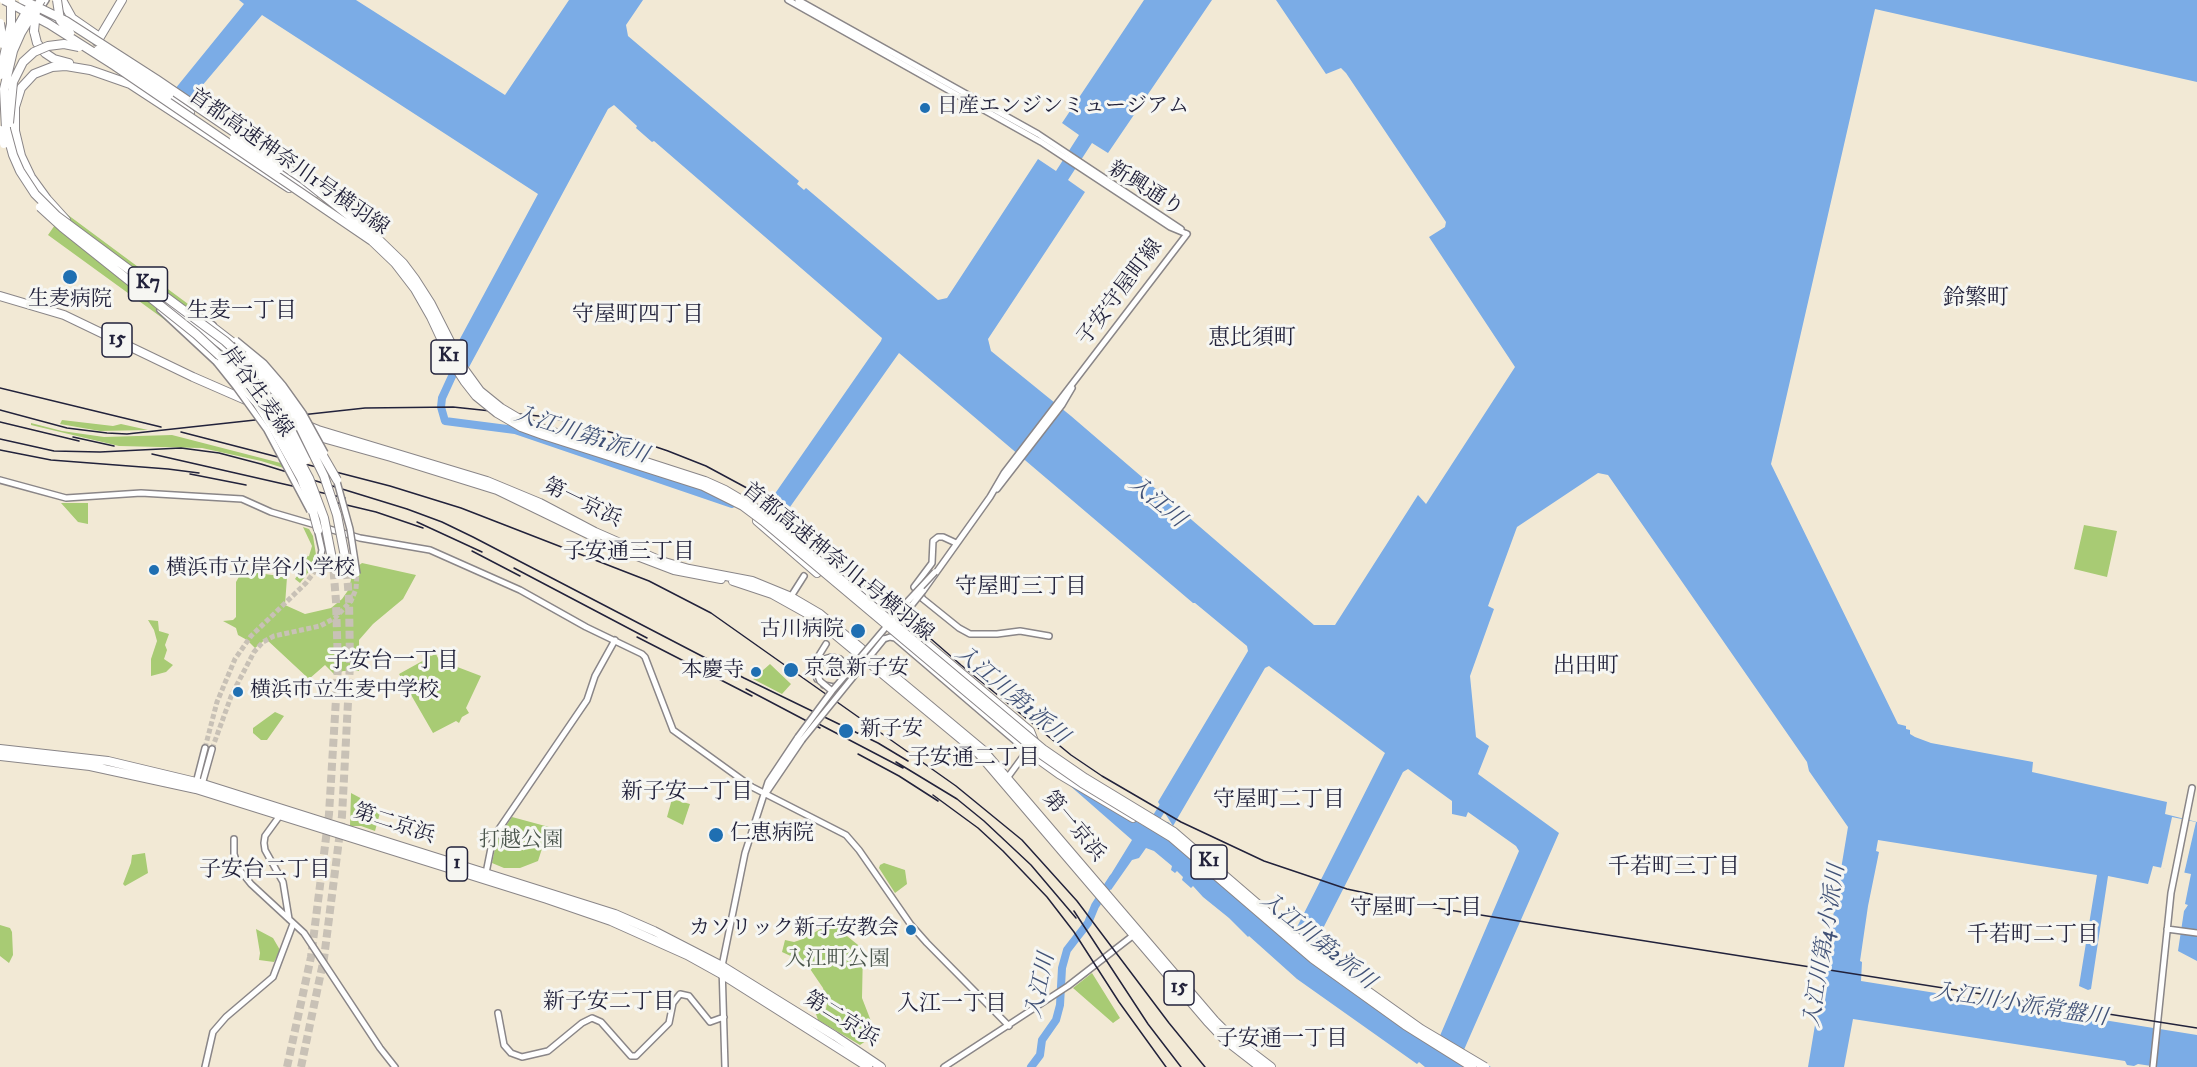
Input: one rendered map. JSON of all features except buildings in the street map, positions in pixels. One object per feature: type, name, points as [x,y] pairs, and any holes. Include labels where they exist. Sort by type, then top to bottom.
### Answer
[{"type":"highway","name":"首都高速神奈川1号横羽線","points":[[4,0],[65,34],[372,241],[402,271],[421,298],[460,375],[476,396],[497,413],[531,431],[703,486],[734,501],[763,521],[1039,753],[1082,783],[1171,837],[1313,959],[1405,1025],[1472,1067]]},
{"type":"highway","points":[[0,75],[12,18],[11,0]]},
{"type":"highway","name":"首都高速神奈川1号横羽線","points":[[22,0],[66,21],[156,79],[303,179],[367,230],[410,271],[431,304],[464,369],[480,390],[501,408],[523,421],[544,429],[705,481],[757,508],[1021,732],[1069,768],[1174,832],[1317,955],[1415,1025],[1448,1047],[1485,1067]]},
{"type":"highway","points":[[57,0],[58,16],[68,32],[141,77],[301,183],[367,230]]},
{"type":"highway","points":[[62,0],[76,21],[156,79]]},
{"type":"highway","points":[[98,47],[122,0]]},
{"type":"highway","points":[[37,3],[34,31],[42,51],[54,59],[123,81],[147,94],[275,180],[327,210]]},
{"type":"highway","points":[[0,83],[11,41],[20,22],[37,3]]},
{"type":"highway","name":"K7","points":[[37,3],[13,51],[4,89],[4,114],[8,138],[13,155],[25,179],[49,209],[236,350],[266,381],[300,427],[324,476],[339,522],[346,562]]},
{"type":"highway","points":[[0,23],[4,40],[0,65]]},
{"type":"highway","points":[[58,25],[98,47],[181,106],[217,135]]},
{"type":"highway","points":[[54,220],[28,188],[13,152],[9,108],[13,82],[18,68],[38,50],[53,44],[64,44],[96,53],[141,77]]},
{"type":"highway","points":[[96,72],[56,66],[30,76],[16,99],[15,131],[23,162],[42,194],[70,224],[115,259]]},
{"type":"highway","points":[[0,122],[11,156],[25,179]]},
{"type":"highway","name":"K7","points":[[0,122],[6,148],[24,186],[54,220],[227,363],[268,407],[297,453],[309,478],[324,518],[333,564]]},
{"type":"highway","points":[[0,131],[6,148]]},
{"type":"highway","points":[[135,278],[226,348],[250,370],[293,422],[324,476]]},
{"type":"highway","name":"第一京浜","points":[[0,296],[64,315],[193,377],[308,426],[400,453],[510,490],[595,532],[661,561],[689,569],[752,580],[824,617],[983,750],[1099,891],[1222,1029],[1257,1064],[1271,1067]]},
{"type":"highway","name":"第一京浜","points":[[0,301],[65,320],[185,379],[294,428],[497,490],[646,560],[674,570],[748,585],[790,599]]},
{"type":"highway","points":[[154,302],[202,344],[262,410],[301,478],[318,530]]},
{"type":"highway","points":[[173,302],[227,337],[268,374],[296,409],[337,480]]},
{"type":"highway","points":[[703,486],[746,512],[817,573]]},
{"type":"highway","points":[[757,508],[799,538],[894,617]]},
{"type":"highway","points":[[801,559],[806,569],[804,576]]},
{"type":"highway","points":[[875,607],[916,635],[1032,734],[1034,741],[1030,754],[1132,818],[1171,837]]},
{"type":"highway","points":[[893,628],[947,662],[1069,768]]},
{"type":"highway","name":"第二京浜","points":[[0,749],[108,761],[200,783],[615,914],[654,931],[881,1067]]},
{"type":"highway","name":"第二京浜","points":[[0,756],[90,766],[196,789],[547,898],[611,921],[723,971],[868,1067]]},
{"type":"main road","points":[[22,0],[37,3],[98,47]]},
{"type":"main road","points":[[37,3],[58,25]]},
{"type":"main road","points":[[0,51],[37,3]]},
{"type":"main road","points":[[0,65],[37,3]]},
{"type":"street","name":"新興通り","points":[[788,0],[1065,155]]},
{"type":"street","name":"新興通り","points":[[798,0],[1018,123],[1187,234]]},
{"type":"street","name":"岸谷生麦線","points":[[0,122],[34,185],[52,208],[135,278],[236,340],[264,363],[303,413],[337,480],[350,529],[357,574]]},
{"type":"street","points":[[0,131],[27,182],[45,207],[67,230],[154,302]]},
{"type":"street","name":"子安守屋町線","points":[[800,738],[913,605],[990,496],[1187,234]]},
{"type":"street","points":[[0,480],[66,498],[141,493],[242,499],[271,512],[360,538],[430,550],[520,590],[615,640],[645,657],[673,730],[752,787],[823,822],[852,841],[911,925],[1009,1026]]},
{"type":"street","points":[[318,530],[322,550],[318,567]]},
{"type":"street","points":[[956,543],[942,537],[938,537],[933,542],[932,563],[915,587],[923,599],[970,634],[1020,631],[1049,636]]},
{"type":"street","name":"子安守屋町線","points":[[725,1067],[723,971],[745,853],[765,794],[832,691],[935,572]]},
{"type":"street","points":[[790,599],[804,576]]},
{"type":"street","points":[[884,639],[895,638],[1030,754],[1006,780]]},
{"type":"street","points":[[486,873],[492,843],[499,829],[587,700],[595,676],[615,640]]},
{"type":"street","points":[[826,644],[813,665],[817,678],[820,681],[821,682],[823,684],[830,687],[846,679],[847,671],[842,661],[836,657],[828,657],[822,661],[818,667],[818,678],[820,681],[822,683],[832,691]]},
{"type":"street","points":[[200,783],[197,779],[205,748]]},
{"type":"street","points":[[200,783],[212,749]]},
{"type":"street","points":[[2153,1067],[2171,893],[2192,788]]},
{"type":"street","points":[[205,1067],[213,1032],[226,1017],[276,972],[291,921],[283,882],[265,850],[264,843],[265,836],[280,814]]},
{"type":"street","points":[[234,839],[234,854],[238,868],[251,884],[304,933],[395,1067]]},
{"type":"street","points":[[2167,929],[2197,933]]},
{"type":"street","points":[[945,1067],[1064,989],[1136,934]]},
{"type":"street","points":[[498,1013],[504,1045],[511,1053],[522,1057],[543,1054],[582,1023],[592,1018],[601,1022],[633,1057],[669,1023],[673,1003],[680,994],[688,996],[710,1022],[724,1017]]},
{"type":"green space","points":[[64,212],[269,364],[256,386],[48,235]]},
{"type":"green space","points":[[62,420],[113,426],[121,424],[148,430],[100,431],[60,424]]},
{"type":"green space","points":[[31,423],[62,431],[104,437],[172,435],[300,468],[303,474],[261,461],[202,448],[119,446],[31,425]]},
{"type":"green space","points":[[61,503],[88,503],[88,524],[78,522]]},
{"type":"green space","points":[[2084,525],[2117,531],[2107,577],[2074,569]]},
{"type":"green space","points":[[303,527],[309,529],[313,536],[317,561],[300,583],[295,579],[301,570],[294,564],[295,560],[309,556],[312,546]]},
{"type":"green space","points":[[362,563],[416,575],[403,599],[373,624],[359,640],[359,671],[343,671],[335,675],[325,665],[309,679],[266,639],[255,648],[238,635],[236,628],[223,621],[233,620],[236,617],[236,582],[240,575],[262,571],[265,574],[287,577],[285,605],[305,614],[331,608],[342,599],[349,589],[353,570]]},
{"type":"green space","points":[[148,620],[158,621],[159,631],[169,634],[164,659],[173,665],[166,672],[151,676],[151,659],[157,641]]},
{"type":"green space","points":[[427,654],[431,656],[436,654],[439,660],[481,676],[466,708],[469,713],[462,717],[459,723],[456,721],[433,733],[399,674],[426,659]]},
{"type":"green space","points":[[770,664],[791,684],[782,694],[753,679]]},
{"type":"green space","points":[[275,712],[284,716],[267,740],[261,740],[253,733],[253,728]]},
{"type":"green space","points":[[351,793],[381,809],[375,831],[361,826],[350,826]]},
{"type":"green space","points":[[672,799],[690,804],[683,825],[667,817]]},
{"type":"green space","name":"打越公園","points":[[512,817],[549,827],[538,861],[520,868],[504,868],[492,863],[497,839]]},
{"type":"green space","points":[[145,853],[148,873],[125,886],[123,884],[132,855]]},
{"type":"green space","points":[[884,863],[905,870],[907,884],[895,893],[879,868]]},
{"type":"green space","name":"入江町公園","points":[[831,923],[863,949],[862,998],[876,1034],[860,1045],[818,1020],[816,1014],[826,1009],[827,1003],[823,988],[806,963],[782,952],[785,940],[794,942],[803,939]]},
{"type":"green space","points":[[0,925],[10,928],[12,932],[13,955],[9,963],[0,956]]},
{"type":"green space","points":[[256,929],[273,938],[280,950],[274,962],[259,960]]},
{"type":"green space","points":[[1092,973],[1120,1018],[1113,1023],[1073,988]]},
{"type":"water","points":[[239,0],[356,0],[505,95],[569,0],[643,0],[626,25],[628,36],[799,181],[797,184],[804,190],[806,188],[938,300],[947,298],[1038,159],[1056,171],[1079,135],[1062,123],[1144,0],[1212,0],[1108,153],[1092,143],[1068,180],[1085,192],[988,339],[991,351],[1071,416],[1314,625],[1335,625],[1418,495],[1426,504],[1515,367],[1429,237],[1445,227],[1446,222],[1346,73],[1341,68],[1326,74],[1276,0],[2197,0],[2197,82],[1875,9],[1771,464],[1898,724],[1906,726],[1910,734],[1915,737],[1931,743],[2033,762],[2032,772],[2167,802],[2165,814],[2197,822],[2197,961],[2178,951],[2184,911],[2188,905],[2185,904],[2191,874],[2153,866],[2148,884],[2108,876],[2091,989],[2088,990],[2079,986],[2097,875],[1878,840],[1876,851],[1879,852],[1860,961],[1862,962],[1861,981],[2197,1035],[2197,1067],[2158,1067],[2138,1064],[2134,1066],[2127,1065],[2125,1061],[1853,1019],[1844,1067],[1808,1067],[1848,827],[1809,771],[1807,762],[1608,475],[1598,473],[1517,527],[1488,606],[1494,609],[1470,676],[1476,737],[1489,746],[1478,774],[1559,833],[1463,1052],[1491,1067],[1425,1067],[1419,1062],[1417,1064],[1297,979],[1193,886],[1191,888],[1182,880],[1183,877],[1177,871],[1175,873],[1171,870],[1172,866],[1154,851],[1146,848],[1139,858],[1132,860],[1111,890],[1105,884],[1132,840],[1068,784],[1070,783],[1144,826],[1168,822],[1222,872],[1295,931],[1385,753],[1269,666],[1265,668],[1173,826],[1158,802],[1248,651],[1247,646],[1193,603],[899,353],[790,507],[774,495],[882,338],[654,141],[652,142],[614,105],[608,109],[468,369],[455,348],[538,194],[262,15],[190,100],[175,89],[244,4]],"holes":[[[1408,769],[1452,801],[1452,814],[1466,817],[1468,812],[1516,846],[1519,851],[1439,1038],[1388,1004],[1314,946],[1403,772]]]},
{"type":"pier","points":[[2172,817],[2196,822],[2184,874],[2161,868]]},
{"type":"waterway","name":"入江川第1派川","points":[[459,361],[442,398],[441,407],[445,421],[515,430],[732,504]]},
{"type":"waterway","name":"入江川","points":[[1151,826],[1168,799]]},
{"type":"waterway","name":"入江川","points":[[1031,1067],[1040,1055],[1042,1040],[1056,1020],[1060,1005],[1062,968],[1067,950],[1088,923],[1095,906],[1113,878]]},
{"type":"tunnel","points":[[301,1067],[324,958],[342,816],[350,664],[346,562]]},
{"type":"tunnel","points":[[287,1067],[311,957],[329,814],[338,666],[333,564]]},
{"type":"tunnel","points":[[205,748],[217,702],[235,659],[251,636],[306,583],[318,567]]},
{"type":"tunnel","points":[[212,749],[232,694],[254,652],[263,642],[274,636],[320,626],[335,618],[351,601],[356,589],[357,574]]},
{"type":"railway","points":[[0,388],[161,427]]},
{"type":"railway","points":[[0,410],[67,428],[127,434],[365,408],[453,407],[548,417],[618,434],[706,466],[768,502],[801,526],[961,665],[1071,755],[1102,776],[1181,822],[1264,861],[1347,889],[1430,907],[2197,1028]]},
{"type":"railway","points":[[0,422],[79,441]]},
{"type":"railway","points":[[181,432],[390,486],[461,508],[649,581],[711,613],[956,786],[1022,840],[1077,901],[1205,1067]]},
{"type":"railway","points":[[73,437],[114,446]]},
{"type":"railway","points":[[0,439],[54,451],[100,452],[181,448],[219,453],[407,509],[473,537],[744,678],[878,743],[908,761]]},
{"type":"railway","points":[[0,450],[51,460],[199,473]]},
{"type":"railway","points":[[152,454],[345,498]]},
{"type":"railway","points":[[190,474],[246,485]]},
{"type":"railway","points":[[334,502],[376,512],[423,528]]},
{"type":"railway","points":[[417,522],[482,552]]},
{"type":"railway","points":[[472,551],[520,576]]},
{"type":"railway","points":[[514,568],[647,638]]},
{"type":"railway","points":[[637,637],[752,696]]},
{"type":"railway","points":[[746,689],[820,728]]},
{"type":"railway","points":[[815,722],[903,768]]},
{"type":"railway","points":[[858,754],[938,801]]},
{"type":"railway","points":[[896,762],[957,799],[984,821],[1031,865],[1076,918]]},
{"type":"railway","points":[[933,795],[978,828],[1047,897],[1074,932],[1119,1002],[1166,1067]]},
{"type":"railway","points":[[1074,911],[1148,1024],[1181,1067]]},
{"type":"place","name":"日産エンジンミュージアム","points":[[925,108]]},
{"type":"place","name":"生麦病院","points":[[70,277]]},
{"type":"place","name":"横浜市立岸谷小学校","points":[[154,570]]},
{"type":"place","name":"古川病院","points":[[858,631]]},
{"type":"place","name":"京急新子安","points":[[791,670]]},
{"type":"place","name":"本慶寺","points":[[756,672]]},
{"type":"place","name":"横浜市立生麦中学校","points":[[238,692]]},
{"type":"place","name":"新子安","points":[[846,731]]},
{"type":"place","name":"仁恵病院","points":[[716,835]]},
{"type":"place","name":"カソリック新子安教会","points":[[911,930]]},
{"type":"district","name":"鈴繁町","points":[[1976,299]]},
{"type":"district","name":"生麦一丁目","points":[[242,312]]},
{"type":"district","name":"守屋町四丁目","points":[[638,316]]},
{"type":"district","name":"恵比須町","points":[[1252,339]]},
{"type":"district","name":"子安通三丁目","points":[[629,553]]},
{"type":"district","name":"守屋町三丁目","points":[[1021,588]]},
{"type":"district","name":"子安台一丁目","points":[[393,662]]},
{"type":"district","name":"出田町","points":[[1586,667]]},
{"type":"district","name":"子安通二丁目","points":[[974,759]]},
{"type":"district","name":"新子安一丁目","points":[[687,793]]},
{"type":"district","name":"守屋町二丁目","points":[[1279,801]]},
{"type":"district","name":"千若町三丁目","points":[[1674,868]]},
{"type":"district","name":"子安台二丁目","points":[[265,871]]},
{"type":"district","name":"守屋町一丁目","points":[[1416,909]]},
{"type":"district","name":"千若町二丁目","points":[[2033,936]]},
{"type":"district","name":"新子安二丁目","points":[[609,1003]]},
{"type":"district","name":"入江一丁目","points":[[952,1005]]},
{"type":"district","name":"子安通一丁目","points":[[1282,1040]]},
{"type":"water label","name":"入江川第2派川","points":[[1317,942]]},
{"type":"water label","name":"入江川第4小派川","points":[[1826,946]]},
{"type":"water label","name":"入江川小派常盤川","points":[[2020,1006]]}]
